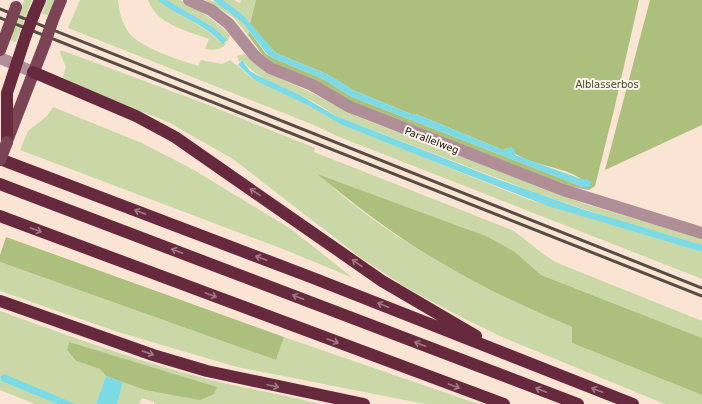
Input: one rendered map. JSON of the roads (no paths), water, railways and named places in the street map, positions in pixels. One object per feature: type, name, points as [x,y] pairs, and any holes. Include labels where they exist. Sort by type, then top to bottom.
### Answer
[{"type":"highway","points":[[7,142],[8,92],[15,65],[40,0]]},
{"type":"highway","points":[[33,72],[136,116],[175,137],[382,280],[510,356]]},
{"type":"highway","points":[[0,159],[313,278],[633,404]]},
{"type":"highway","points":[[0,184],[578,404]]},
{"type":"highway","points":[[0,216],[504,404]]},
{"type":"highway","points":[[0,301],[153,355],[207,371],[364,404]]},
{"type":"main road","points":[[0,159],[61,0]]},
{"type":"main road","points":[[0,50],[18,4]]},
{"type":"street","name":"Parallelweg","points":[[189,0],[211,10],[229,24],[254,55],[270,68],[312,85],[350,107],[563,190],[702,233]]},
{"type":"street","points":[[0,58],[33,72]]},
{"type":"water","points":[[158,0],[167,0],[213,27],[227,40],[223,45],[208,31],[174,12]]},
{"type":"water","points":[[213,0],[223,0],[242,14],[276,53],[329,75],[353,90],[411,114],[416,114],[503,150],[511,147],[515,150],[515,155],[584,180],[587,179],[592,182],[590,187],[583,187],[352,97],[323,79],[273,58],[267,54],[243,23]]},
{"type":"water","points":[[242,60],[250,71],[302,96],[334,115],[497,179],[582,209],[702,245],[702,252],[548,206],[342,125],[311,107],[256,81],[238,65]]},
{"type":"water","points":[[4,374],[76,404],[57,404],[1,381],[0,377]]},
{"type":"water","points":[[106,376],[123,382],[117,404],[96,404]]},
{"type":"railway","points":[[0,9],[702,288]]},
{"type":"railway","points":[[0,18],[702,296]]},
{"type":"park label","name":"Alblasserbos","points":[[607,84]]}]
